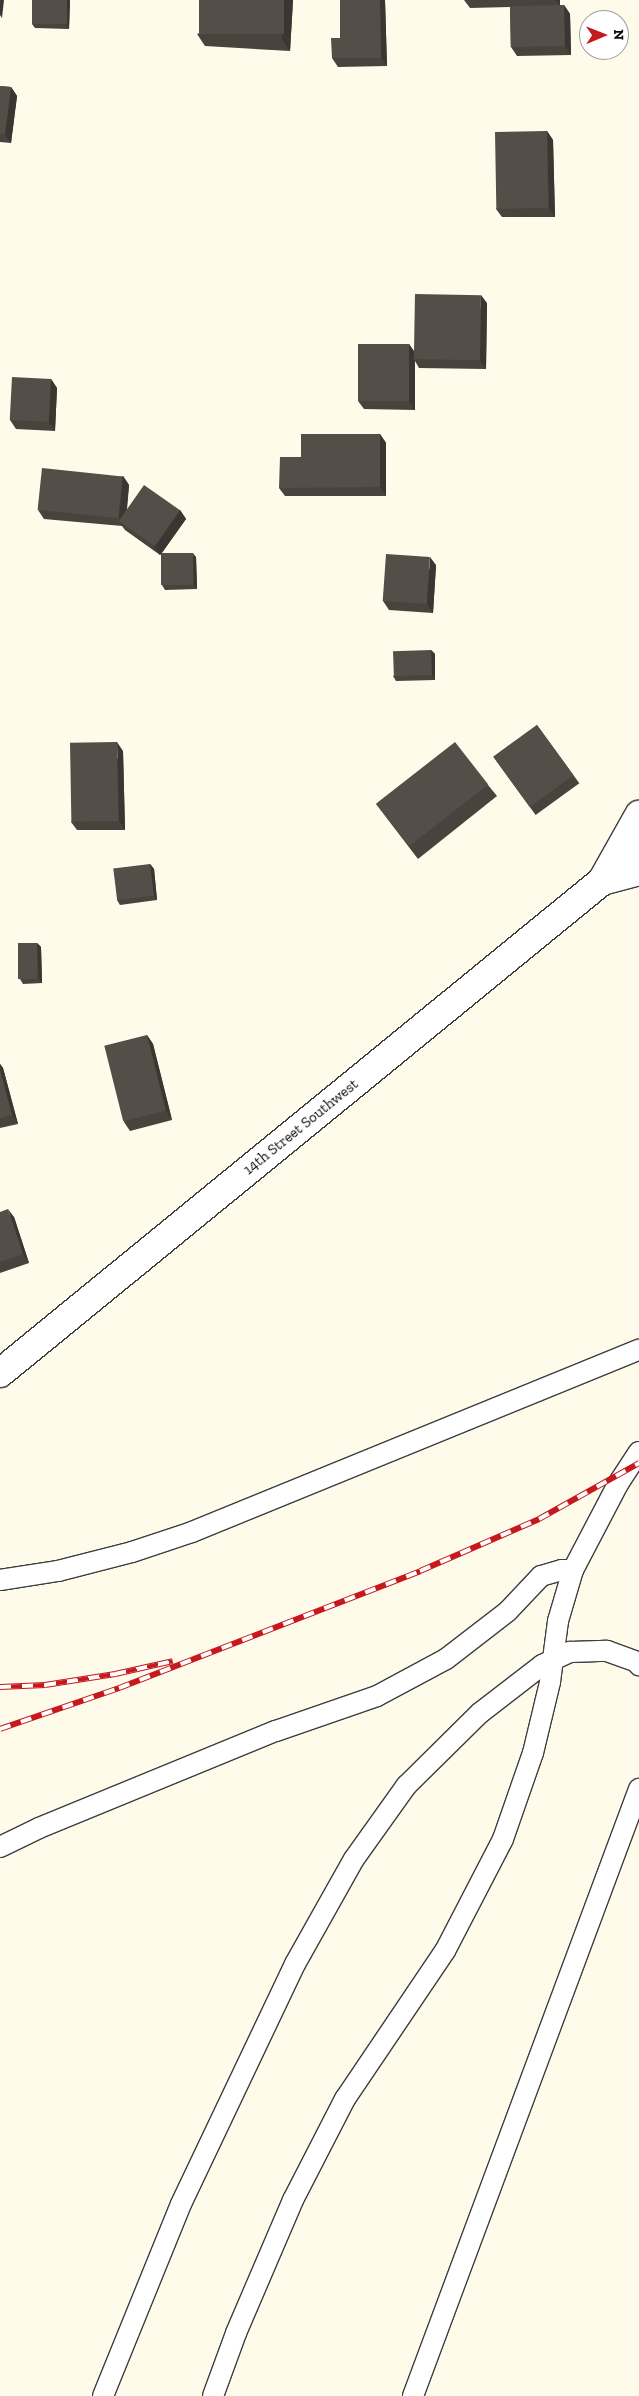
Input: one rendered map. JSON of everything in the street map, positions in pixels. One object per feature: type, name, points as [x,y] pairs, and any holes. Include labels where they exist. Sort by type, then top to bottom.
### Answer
[{"type":"street","points":[[602,881],[639,815]]},
{"type":"street","points":[[602,881],[639,871]]},
{"type":"street","name":"14th Street Southwest","points":[[0,1374],[602,881]]},
{"type":"lane","points":[[602,881],[639,850]]},
{"type":"lane","points":[[0,1580],[58,1571],[132,1552],[192,1532],[639,1350]]},
{"type":"lane","points":[[213,2396],[236,2333],[293,2200],[345,2098],[445,1951],[503,1839],[532,1753],[550,1682],[558,1621],[573,1570],[618,1484],[639,1452]]},
{"type":"lane","points":[[0,1847],[39,1828],[276,1731],[377,1696],[446,1659],[508,1611],[541,1576],[562,1570],[573,1570]]},
{"type":"lane","points":[[103,2396],[181,2204],[295,1964],[354,1858],[406,1786],[480,1713],[511,1687],[553,1660],[570,1652],[607,1651],[637,1662],[639,1665]]},
{"type":"lane","points":[[413,2396],[639,1789]]},
{"type":"building","points":[[32,0],[67,0],[67,24],[32,24]]},
{"type":"building","points":[[199,0],[284,0],[284,34],[199,34]]},
{"type":"building","points":[[340,0],[380,0],[381,58],[332,58],[331,38],[340,38]]},
{"type":"building","points":[[564,5],[565,46],[511,47],[510,6]]},
{"type":"building","points":[[0,86],[11,87],[5,134],[0,134]]},
{"type":"building","points":[[547,131],[548,208],[496,209],[495,132]]},
{"type":"building","points":[[415,294],[481,295],[480,360],[414,359]]},
{"type":"building","points":[[358,344],[409,344],[409,401],[358,401]]},
{"type":"building","points":[[12,377],[51,379],[49,422],[10,420]]},
{"type":"building","points":[[301,434],[380,434],[380,487],[279,488],[280,457],[301,457]]},
{"type":"building","points":[[42,468],[123,476],[118,518],[38,510]]},
{"type":"building","points":[[144,485],[180,510],[155,546],[119,521]]},
{"type":"building","points":[[161,553],[193,553],[193,585],[161,585]]},
{"type":"building","points":[[386,554],[430,557],[427,604],[383,601]]},
{"type":"building","points":[[431,650],[432,675],[394,676],[393,651]]},
{"type":"building","points":[[537,725],[573,775],[530,807],[493,757]]},
{"type":"building","points":[[117,742],[118,821],[71,822],[70,743]]},
{"type":"building","points":[[455,742],[488,785],[409,846],[376,804]]},
{"type":"building","points":[[150,864],[154,896],[117,900],[113,869]]},
{"type":"building","points":[[18,943],[37,943],[37,979],[18,979]]},
{"type":"building","points":[[147,1035],[166,1111],[123,1121],[104,1046]]},
{"type":"building","points":[[0,1070],[12,1115],[0,1118]]},
{"type":"building","points":[[8,1209],[23,1254],[0,1262],[0,1212]]},
{"type":"railway","points":[[0,1729],[119,1688],[420,1571],[539,1519],[639,1463]]},
{"type":"railway","points":[[0,1687],[45,1685],[115,1674],[173,1661]]}]
